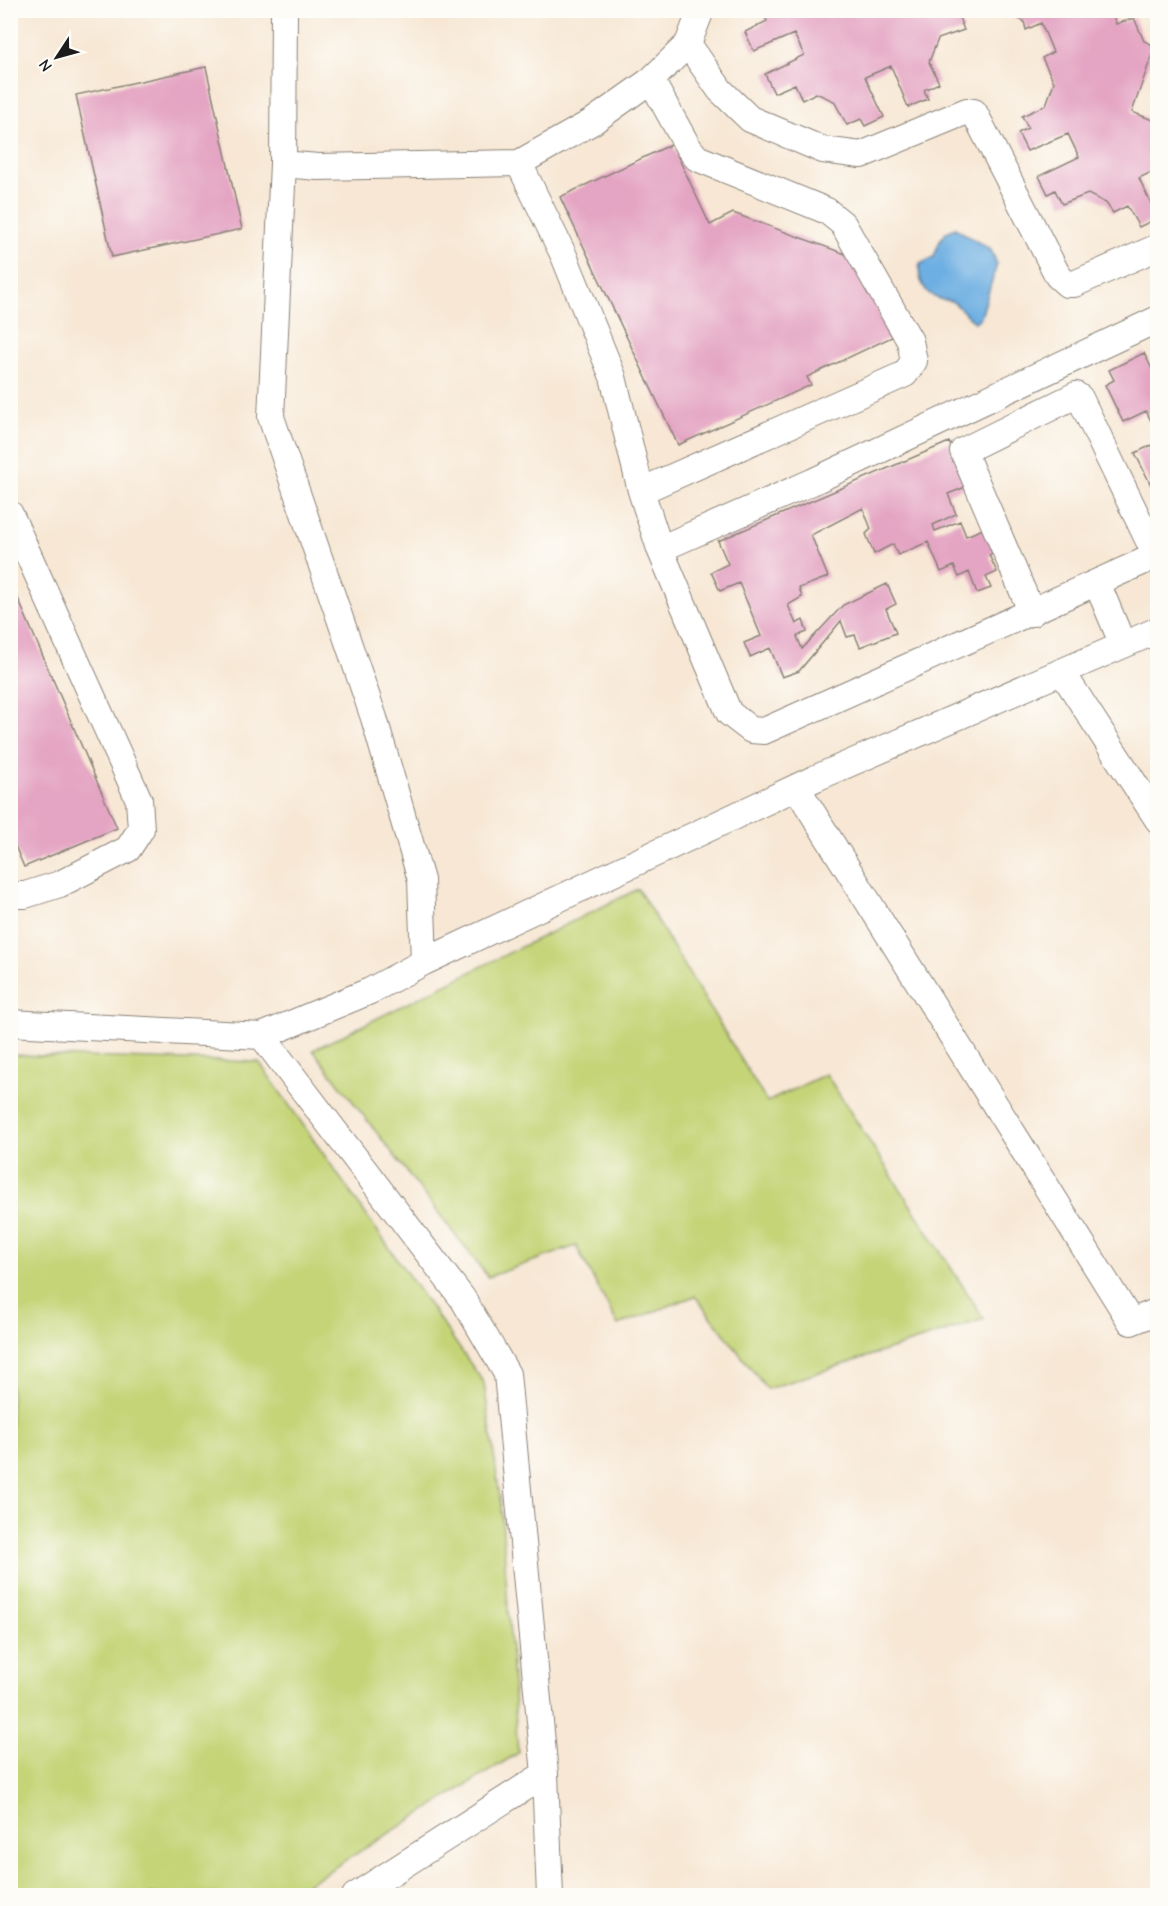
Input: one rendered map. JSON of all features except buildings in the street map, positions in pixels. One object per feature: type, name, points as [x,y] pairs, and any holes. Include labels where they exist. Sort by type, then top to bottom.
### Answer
[{"type":"street","points":[[284,10],[282,164],[271,417],[374,718],[421,880],[424,963]]},
{"type":"street","points":[[282,164],[318,167],[519,163],[592,122],[651,80],[688,44],[701,10]]},
{"type":"street","points":[[688,44],[720,90],[750,119],[822,150],[861,155],[968,111],[974,112],[1058,276],[1067,284],[1074,284],[1158,247]]},
{"type":"street","points":[[641,491],[905,374],[914,361],[910,341],[843,224],[826,211],[698,158],[687,147],[651,80]]},
{"type":"street","points":[[519,163],[564,256],[613,377],[641,491],[660,549],[729,713],[751,730],[764,731],[1032,613],[1157,555],[1080,398],[1076,395],[963,451],[1032,613]]},
{"type":"street","points":[[660,549],[812,482],[1158,319]]},
{"type":"street","points":[[10,514],[139,800],[141,829],[128,849],[69,879],[25,895],[10,895]]},
{"type":"street","points":[[1097,583],[1123,645]]},
{"type":"street","points":[[10,1023],[262,1036],[370,991],[424,963],[796,788],[1158,630]]},
{"type":"street","points":[[1062,672],[1158,820]]},
{"type":"street","points":[[796,788],[1131,1322],[1158,1311]]},
{"type":"street","points":[[262,1036],[463,1299],[507,1374],[545,1774],[550,1896]]},
{"type":"street","points":[[355,1896],[545,1774]]},
{"type":"green space","points":[[638,889],[767,1102],[826,1074],[984,1319],[767,1389],[695,1296],[618,1325],[576,1246],[488,1277],[313,1050]]},
{"type":"green space","points":[[11,1055],[259,1062],[484,1383],[501,1505],[518,1753],[290,1895],[11,1895]]},
{"type":"water","points":[[955,228],[991,250],[997,264],[981,317],[975,322],[953,302],[934,297],[921,280],[920,264],[934,257],[943,236]]}]
